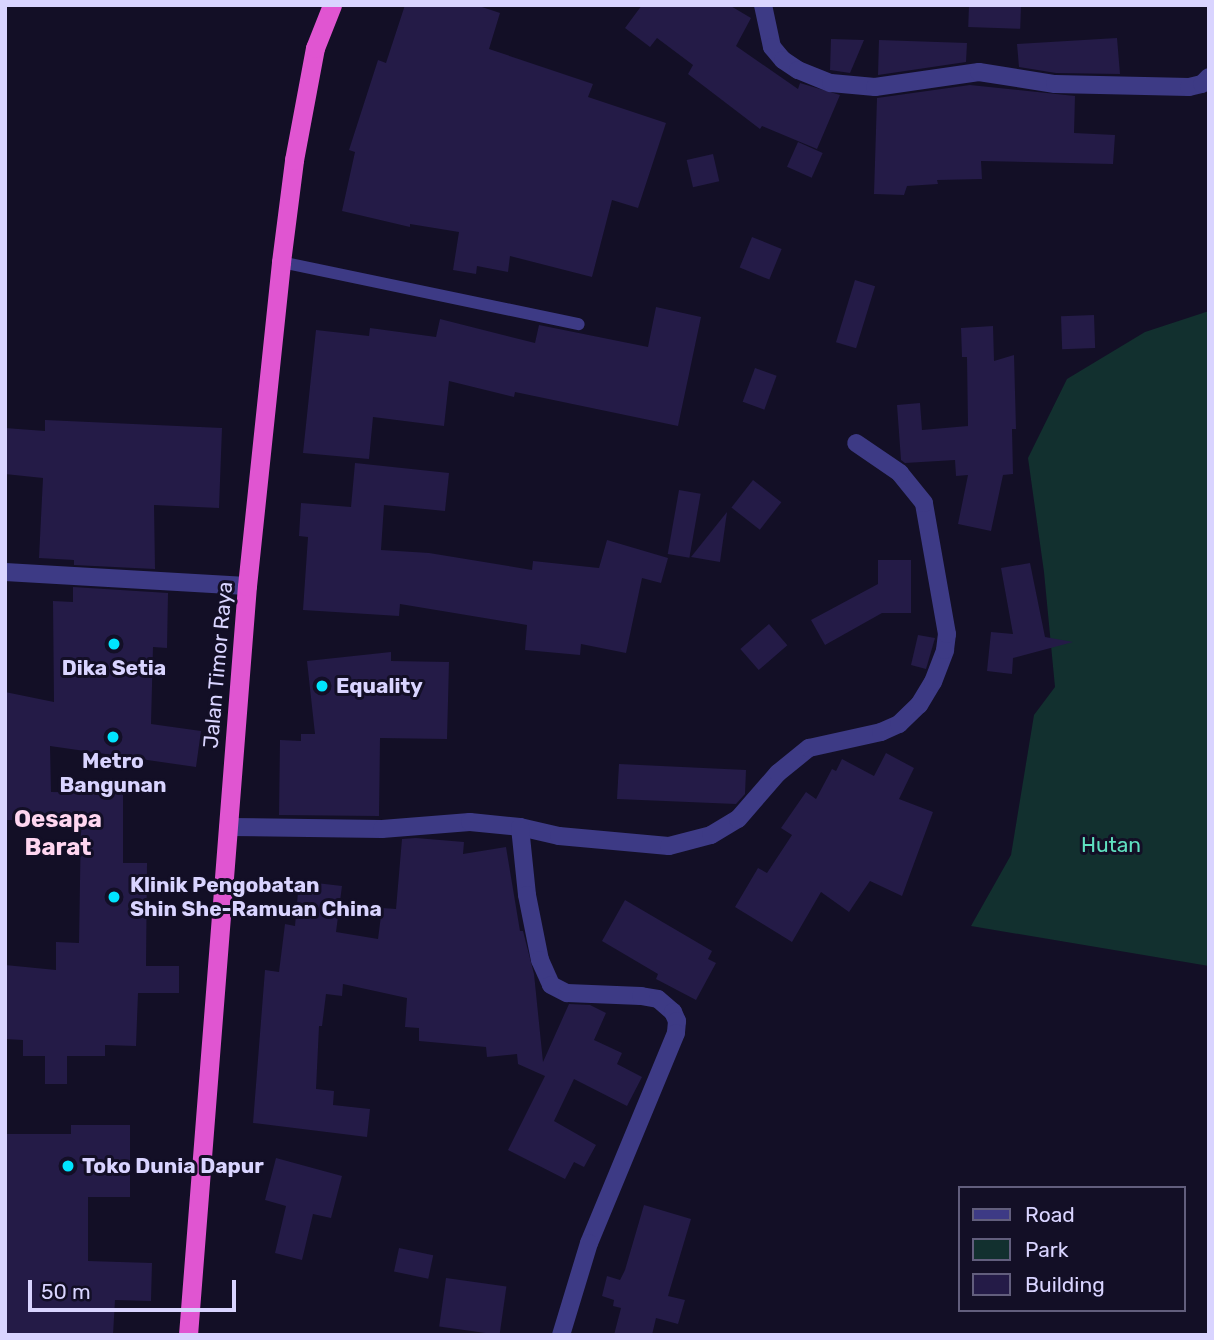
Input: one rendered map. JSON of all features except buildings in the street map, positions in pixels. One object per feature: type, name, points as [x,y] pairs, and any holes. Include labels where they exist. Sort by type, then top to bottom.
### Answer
[{"type":"highway","name":"Jalan Timor Raya","points":[[188,1335],[247,586],[281,262],[294,160],[315,48],[332,5]]},
{"type":"street","points":[[763,5],[772,47],[783,60],[797,70],[831,83],[876,87],[979,72],[1055,84],[1189,87],[1202,84],[1209,77]]},
{"type":"street","points":[[228,827],[382,830],[470,822],[520,827],[559,836],[650,846],[696,841],[738,819],[778,773],[809,748],[881,732],[899,724],[919,705],[941,664],[947,634],[928,514],[919,493],[900,473],[856,443]]},
{"type":"street","points":[[5,572],[247,586]]},
{"type":"street","points":[[520,827],[527,895],[540,960],[551,985],[567,993],[658,999],[668,1006],[677,1021],[676,1033],[589,1243],[561,1335]]},
{"type":"lane","points":[[281,262],[579,324]]},
{"type":"green space","name":"Hutan","points":[[1209,311],[1209,966],[971,926],[1011,855],[1034,715],[1055,687],[1044,572],[1028,458],[1067,379],[1145,332]]},
{"type":"place","name":"Dika Setia","points":[[114,644]]},
{"type":"place","name":"Equality","points":[[322,686]]},
{"type":"place","name":"Metro Bangunan","points":[[113,737]]},
{"type":"place","name":"Klinik Pengobatan Shin She-Ramuan China","points":[[114,897]]},
{"type":"place","name":"Toko Dunia Dapur","points":[[68,1166]]},
{"type":"district","name":"Oesapa Barat","points":[[58,834]]}]
